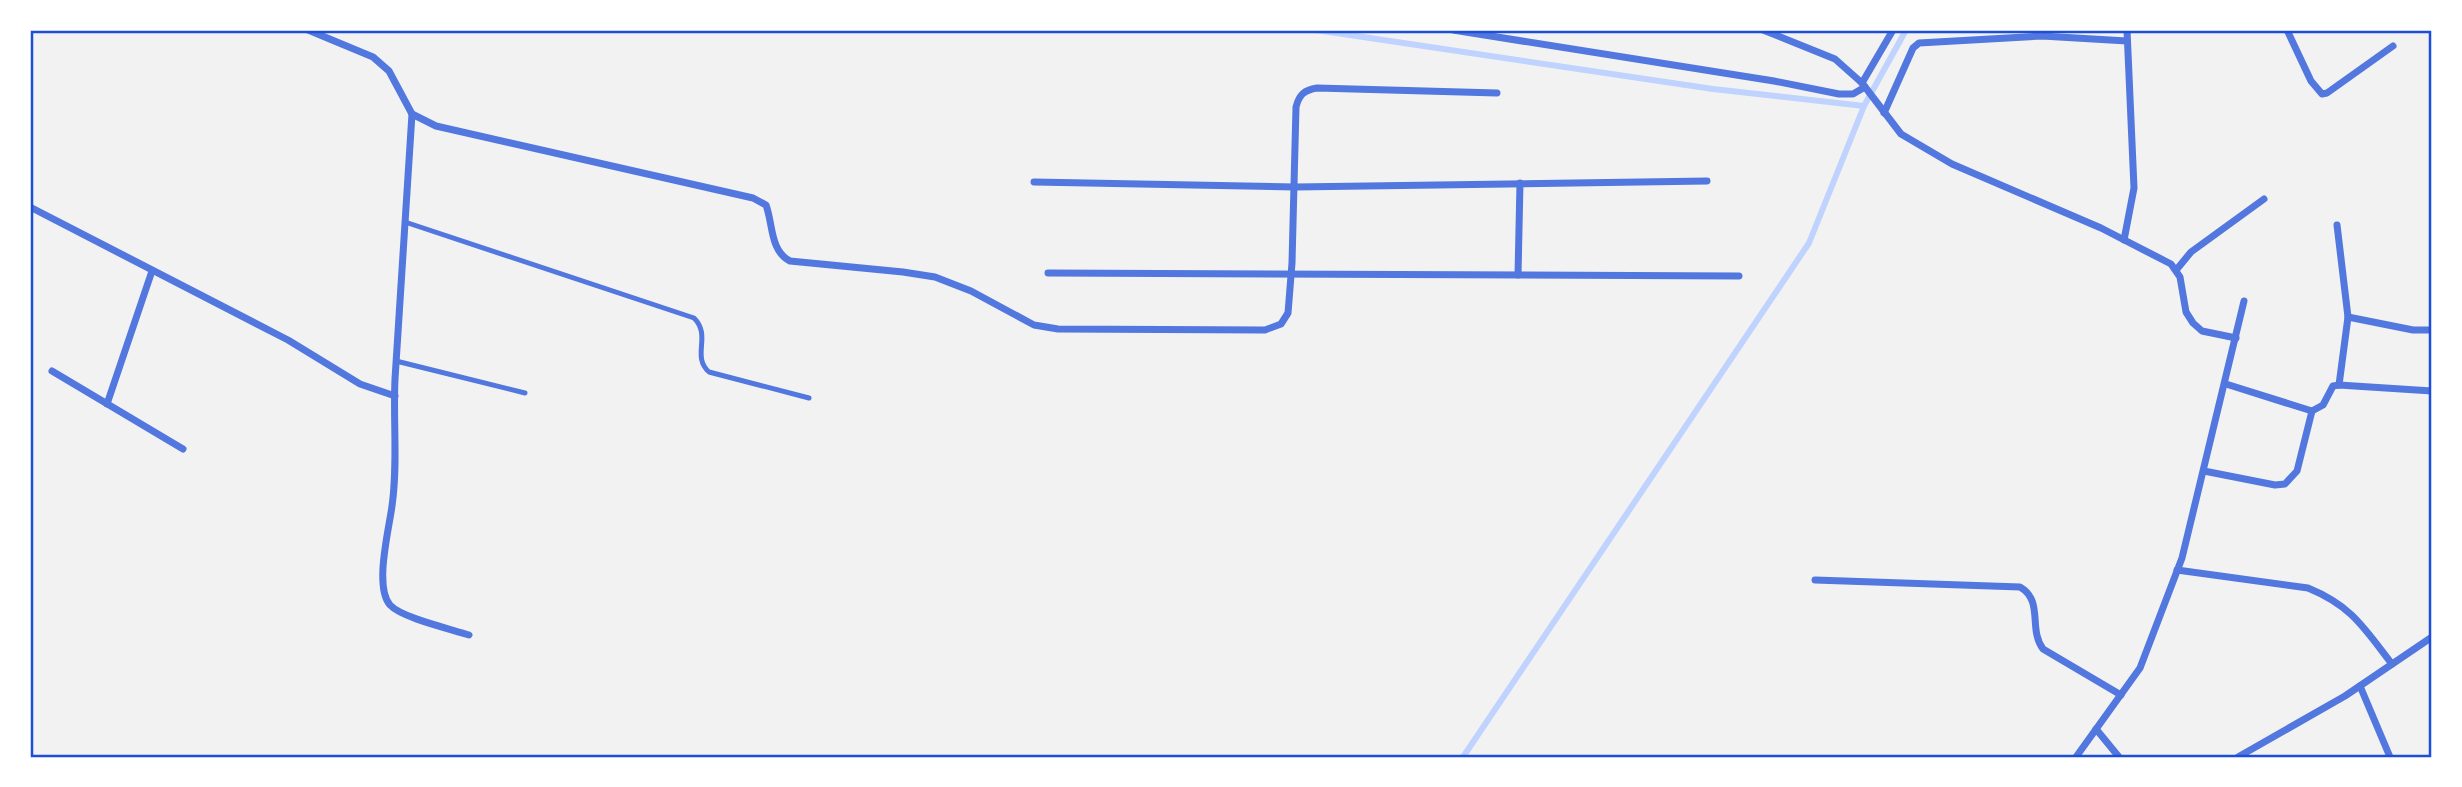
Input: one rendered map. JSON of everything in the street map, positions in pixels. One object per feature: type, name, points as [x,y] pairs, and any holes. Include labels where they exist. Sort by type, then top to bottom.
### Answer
[{"type":"street","points":[[308,30],[373,57],[388,71],[412,114],[396,361],[396,482],[382,575],[390,605],[405,614],[470,635]]},
{"type":"street","points":[[1453,30],[1774,81],[1839,94],[1853,94],[1864,86],[1893,30]]},
{"type":"street","points":[[1763,30],[1835,59],[1864,86],[1901,134],[1952,164],[2045,203],[2171,264],[2177,269],[2186,312],[2193,323],[2202,331],[2236,338]]},
{"type":"street","points":[[2124,240],[2134,188],[2127,30]]},
{"type":"street","points":[[2287,30],[2311,81],[2322,94],[2393,46]]},
{"type":"street","points":[[1884,113],[1913,48],[1919,43],[2042,36],[2127,41]]},
{"type":"street","points":[[412,114],[436,126],[753,198],[766,205],[776,248],[781,257],[790,261],[935,277],[971,291],[1034,325],[1058,329],[1265,330],[1281,324],[1288,313],[1295,187],[1296,107],[1298,99],[1307,89],[1497,93]]},
{"type":"street","points":[[1034,182],[1295,187],[1707,181]]},
{"type":"street","points":[[1518,275],[1520,183]]},
{"type":"street","points":[[2177,269],[2191,252],[2264,200]]},
{"type":"street","points":[[30,207],[288,341],[360,384],[395,396]]},
{"type":"street","points":[[2337,225],[2348,317],[2339,385]]},
{"type":"street","points":[[107,404],[152,271]]},
{"type":"street","points":[[1048,273],[1739,276]]},
{"type":"street","points":[[2076,757],[2140,668],[2177,570],[2226,384],[2244,301]]},
{"type":"street","points":[[2348,317],[2413,330],[2432,330]]},
{"type":"street","points":[[52,371],[183,449]]},
{"type":"street","points":[[2226,384],[2312,411],[2323,405],[2333,387],[2339,385],[2432,391]]},
{"type":"street","points":[[2204,471],[2275,485],[2285,484],[2297,471],[2312,411]]},
{"type":"street","points":[[2177,570],[2308,588],[2325,595],[2353,614],[2392,664]]},
{"type":"street","points":[[1815,580],[2020,587],[2029,593],[2035,602],[2037,641],[2043,649],[2121,695]]},
{"type":"street","points":[[2238,757],[2360,686],[2432,638]]},
{"type":"street","points":[[2360,686],[2390,757]]},
{"type":"street","points":[[2096,729],[2119,757]]},
{"type":"lane","points":[[405,222],[694,318],[701,325],[701,360],[709,372],[808,398]]},
{"type":"lane","points":[[396,361],[525,393]]},
{"type":"waterway","points":[[1316,30],[1713,89],[1864,106]]},
{"type":"waterway","points":[[1463,757],[1809,243],[1864,106],[1906,30]]}]
